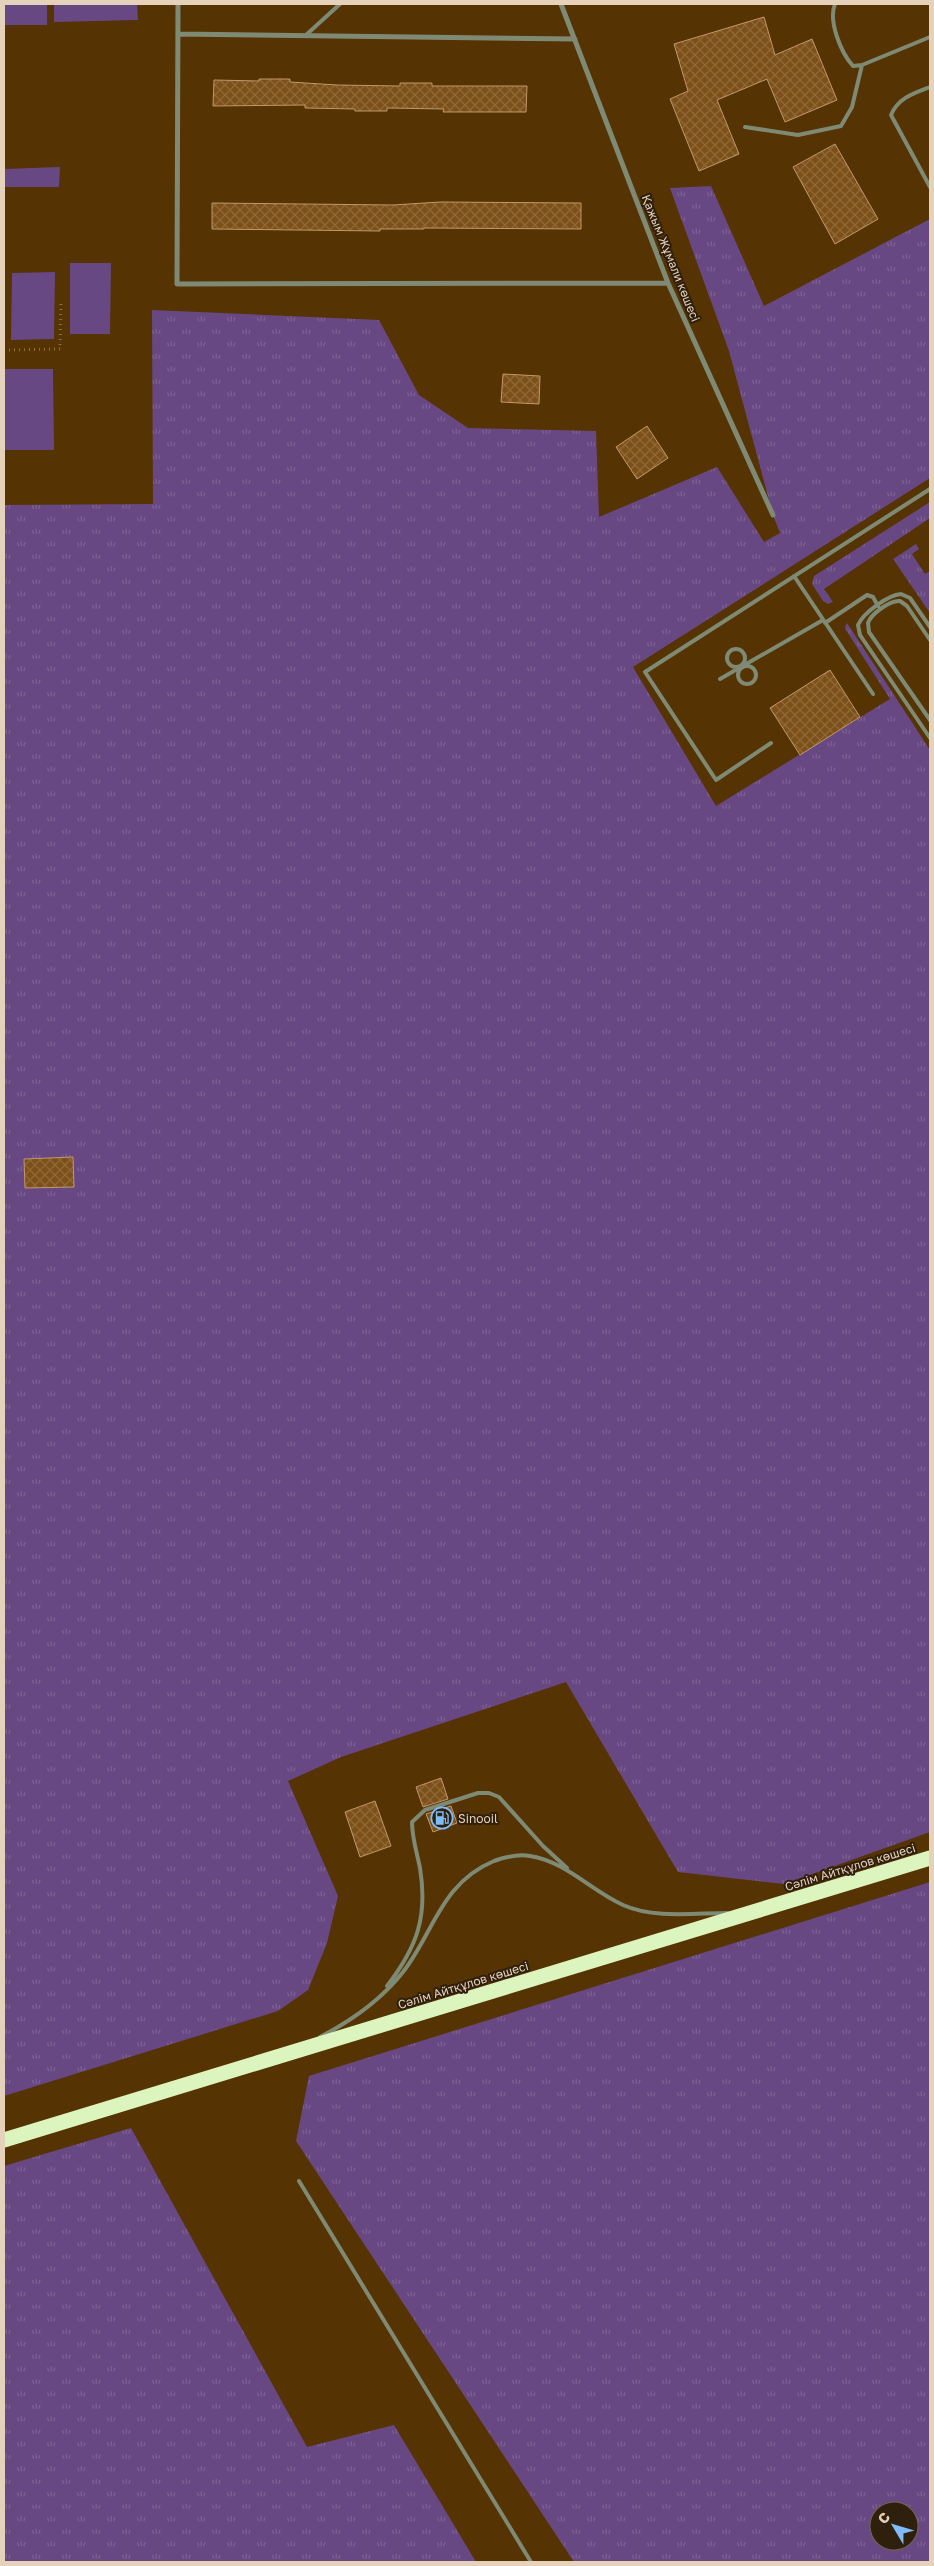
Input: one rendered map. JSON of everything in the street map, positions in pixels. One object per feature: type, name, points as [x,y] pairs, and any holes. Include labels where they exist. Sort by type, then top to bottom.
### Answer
[{"type":"highway","name":"Сәлім Айтқұлов көшесі","points":[[4,2140],[930,1858]]},
{"type":"street","points":[[178,4],[177,284],[668,283]]},
{"type":"street","name":"Қажым Жұмали көшесі","points":[[561,4],[668,283],[773,515]]},
{"type":"street","points":[[178,34],[575,39]]},
{"type":"lane","points":[[306,35],[340,4]]},
{"type":"lane","points":[[835,4],[832,11],[834,23],[846,59],[853,66],[862,65],[930,37]]},
{"type":"lane","points":[[745,127],[798,135],[840,126],[852,107],[862,65]]},
{"type":"lane","points":[[930,86],[907,96],[895,105],[891,115],[930,187]]},
{"type":"lane","points":[[771,744],[716,780],[646,672],[930,489]]},
{"type":"lane","points":[[794,576],[873,694]]},
{"type":"lane","points":[[930,627],[906,595],[898,594],[859,621],[858,630],[930,738]]},
{"type":"lane","points":[[720,679],[867,595],[873,597],[880,608]]},
{"type":"lane","points":[[930,640],[900,601],[880,608],[869,619],[869,632],[930,720]]},
{"type":"lane","points":[[741,667],[734,667],[728,662],[730,651],[736,650],[741,652],[744,660],[741,667],[738,674],[739,679],[744,683],[752,682],[756,675],[754,670],[749,666],[741,667]]},
{"type":"lane","points":[[376,2001],[412,1948],[423,1911],[423,1892],[412,1822],[425,1810],[478,1793],[489,1793],[500,1797],[543,1846],[570,1871],[624,1906],[652,1913],[750,1913]]},
{"type":"lane","points":[[284,2056],[341,2026],[376,2001],[402,1974],[420,1948],[452,1890],[475,1869],[506,1856],[530,1856],[570,1871]]},
{"type":"lane","points":[[299,2181],[531,2562]]},
{"type":"path","points":[[4,350],[60,349],[60,303]]},
{"type":"green space","points":[[4,4],[47,4],[47,25],[4,25]]},
{"type":"green space","points":[[54,4],[137,4],[138,20],[54,22]]},
{"type":"green space","points":[[60,167],[59,187],[4,187],[4,169]]},
{"type":"green space","points":[[711,186],[764,306],[930,219],[930,478],[633,667],[716,806],[890,699],[846,630],[847,623],[930,750],[930,1832],[784,1884],[678,1872],[566,1682],[341,1757],[288,1781],[338,1896],[327,1943],[308,1990],[278,2011],[4,2096],[4,505],[153,504],[152,310],[379,320],[419,395],[468,428],[596,431],[599,517],[717,467],[764,542],[780,533],[773,515],[729,351],[670,188]]},
{"type":"green space","points":[[70,263],[111,263],[110,334],[70,334]]},
{"type":"green space","points":[[55,272],[54,339],[11,340],[12,273]]},
{"type":"green space","points":[[4,369],[53,369],[54,450],[4,450]]},
{"type":"green space","points":[[930,502],[930,518],[824,589],[833,602],[828,604],[823,601],[812,584],[814,576]]},
{"type":"green space","points":[[916,544],[919,549],[912,554],[925,574],[930,571],[930,613],[893,559]]},
{"type":"green space","points":[[930,1882],[930,2562],[574,2562],[296,2141],[309,2076]]},
{"type":"green space","points":[[131,2128],[307,2447],[394,2425],[476,2562],[4,2562],[4,2166]]},
{"type":"building","points":[[764,17],[775,55],[812,39],[837,100],[785,122],[767,79],[717,100],[739,154],[699,171],[670,99],[688,91],[674,44]]},
{"type":"building","points":[[259,79],[290,79],[290,82],[337,85],[400,86],[400,83],[432,83],[432,86],[527,86],[526,112],[443,112],[444,109],[387,108],[387,111],[355,111],[355,109],[305,108],[305,105],[213,106],[214,80],[259,81]]},
{"type":"building","points":[[835,144],[878,219],[835,244],[793,167]]},
{"type":"building","points":[[440,202],[581,203],[581,229],[424,228],[380,229],[380,231],[212,229],[212,203],[393,205]]},
{"type":"building","points":[[503,374],[540,376],[539,404],[501,402]]},
{"type":"building","points":[[647,426],[668,458],[637,479],[616,447]]},
{"type":"building","points":[[830,670],[860,717],[800,755],[770,708]]},
{"type":"building","points":[[73,1157],[74,1187],[25,1188],[24,1159]]},
{"type":"building","points":[[441,1778],[448,1799],[423,1807],[416,1787]]},
{"type":"building","points":[[375,1801],[391,1846],[360,1857],[345,1812]]},
{"type":"building","points":[[451,1806],[457,1823],[433,1832],[426,1814]]},
{"type":"place","name":"Sinooil","points":[[442,1818]]}]
